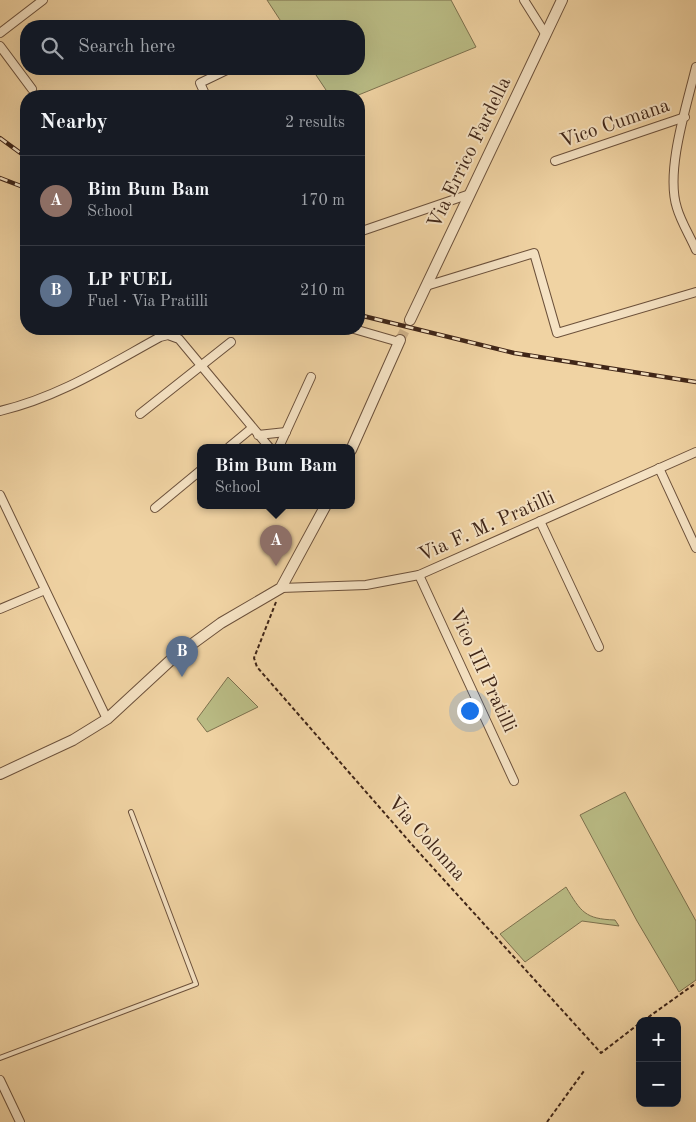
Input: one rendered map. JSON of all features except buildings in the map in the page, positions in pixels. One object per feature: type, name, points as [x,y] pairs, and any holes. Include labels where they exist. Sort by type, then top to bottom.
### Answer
[{"type":"street","points":[[0,34],[43,0]]},
{"type":"street","points":[[524,0],[546,35]]},
{"type":"street","name":"Via Errico Fardella","points":[[410,320],[562,0]]},
{"type":"street","points":[[0,46],[20,73]]},
{"type":"street","points":[[696,67],[674,165],[674,191],[677,207],[696,250]]},
{"type":"street","points":[[22,75],[32,89]]},
{"type":"street","points":[[203,90],[200,83],[217,75]]},
{"type":"street","name":"Vico Cumana","points":[[555,161],[685,117]]},
{"type":"street","points":[[365,230],[470,194]]},
{"type":"street","points":[[426,286],[534,253],[557,333],[696,292]]},
{"type":"street","points":[[354,444],[400,341],[365,332]]},
{"type":"street","points":[[0,411],[32,404],[59,393],[165,335]]},
{"type":"street","points":[[160,338],[168,336],[179,339],[266,444]]},
{"type":"street","points":[[140,414],[230,342]]},
{"type":"street","points":[[280,444],[311,377]]},
{"type":"street","points":[[233,444],[252,428]]},
{"type":"street","points":[[258,435],[286,432]]},
{"type":"street","name":"Via F. M. Pratilli","points":[[281,588],[366,584],[420,575],[696,452]]},
{"type":"street","points":[[659,468],[696,548]]},
{"type":"street","points":[[155,508],[197,473]]},
{"type":"street","points":[[0,495],[107,719]]},
{"type":"street","points":[[0,774],[73,740],[107,719],[181,652],[221,623],[281,588],[324,509]]},
{"type":"street","points":[[540,521],[599,647]]},
{"type":"street","name":"Vico III Pratilli","points":[[420,575],[514,782]]},
{"type":"street","points":[[0,609],[45,590]]},
{"type":"street","points":[[0,1080],[20,1122]]},
{"type":"lane","points":[[0,1058],[196,984],[131,812]]},
{"type":"path","name":"Via Colonna","points":[[281,588],[254,658],[256,666],[415,848],[601,1053],[636,1026]]},
{"type":"path","points":[[649,1017],[696,983]]},
{"type":"path","points":[[547,1122],[584,1071]]},
{"type":"green space","points":[[267,0],[451,0],[476,47],[365,92],[365,90],[326,90],[316,75],[365,75],[365,20],[280,20]]},
{"type":"green space","points":[[228,677],[258,707],[207,732],[197,719]]},
{"type":"green space","points":[[625,792],[696,921],[696,980],[679,992],[637,921],[580,815]]},
{"type":"green space","points":[[566,887],[580,908],[590,916],[615,920],[619,926],[582,921],[525,962],[500,934]]},
{"type":"tunnel","points":[[400,340],[410,320]]},
{"type":"railway","points":[[0,138],[20,153]]},
{"type":"railway","points":[[0,178],[20,186]]},
{"type":"railway","points":[[365,316],[514,353],[696,382]]},
{"type":"place","name":"Bim Bum Bam","points":[[276,566]]},
{"type":"place","name":"LP FUEL","points":[[182,677]]}]
